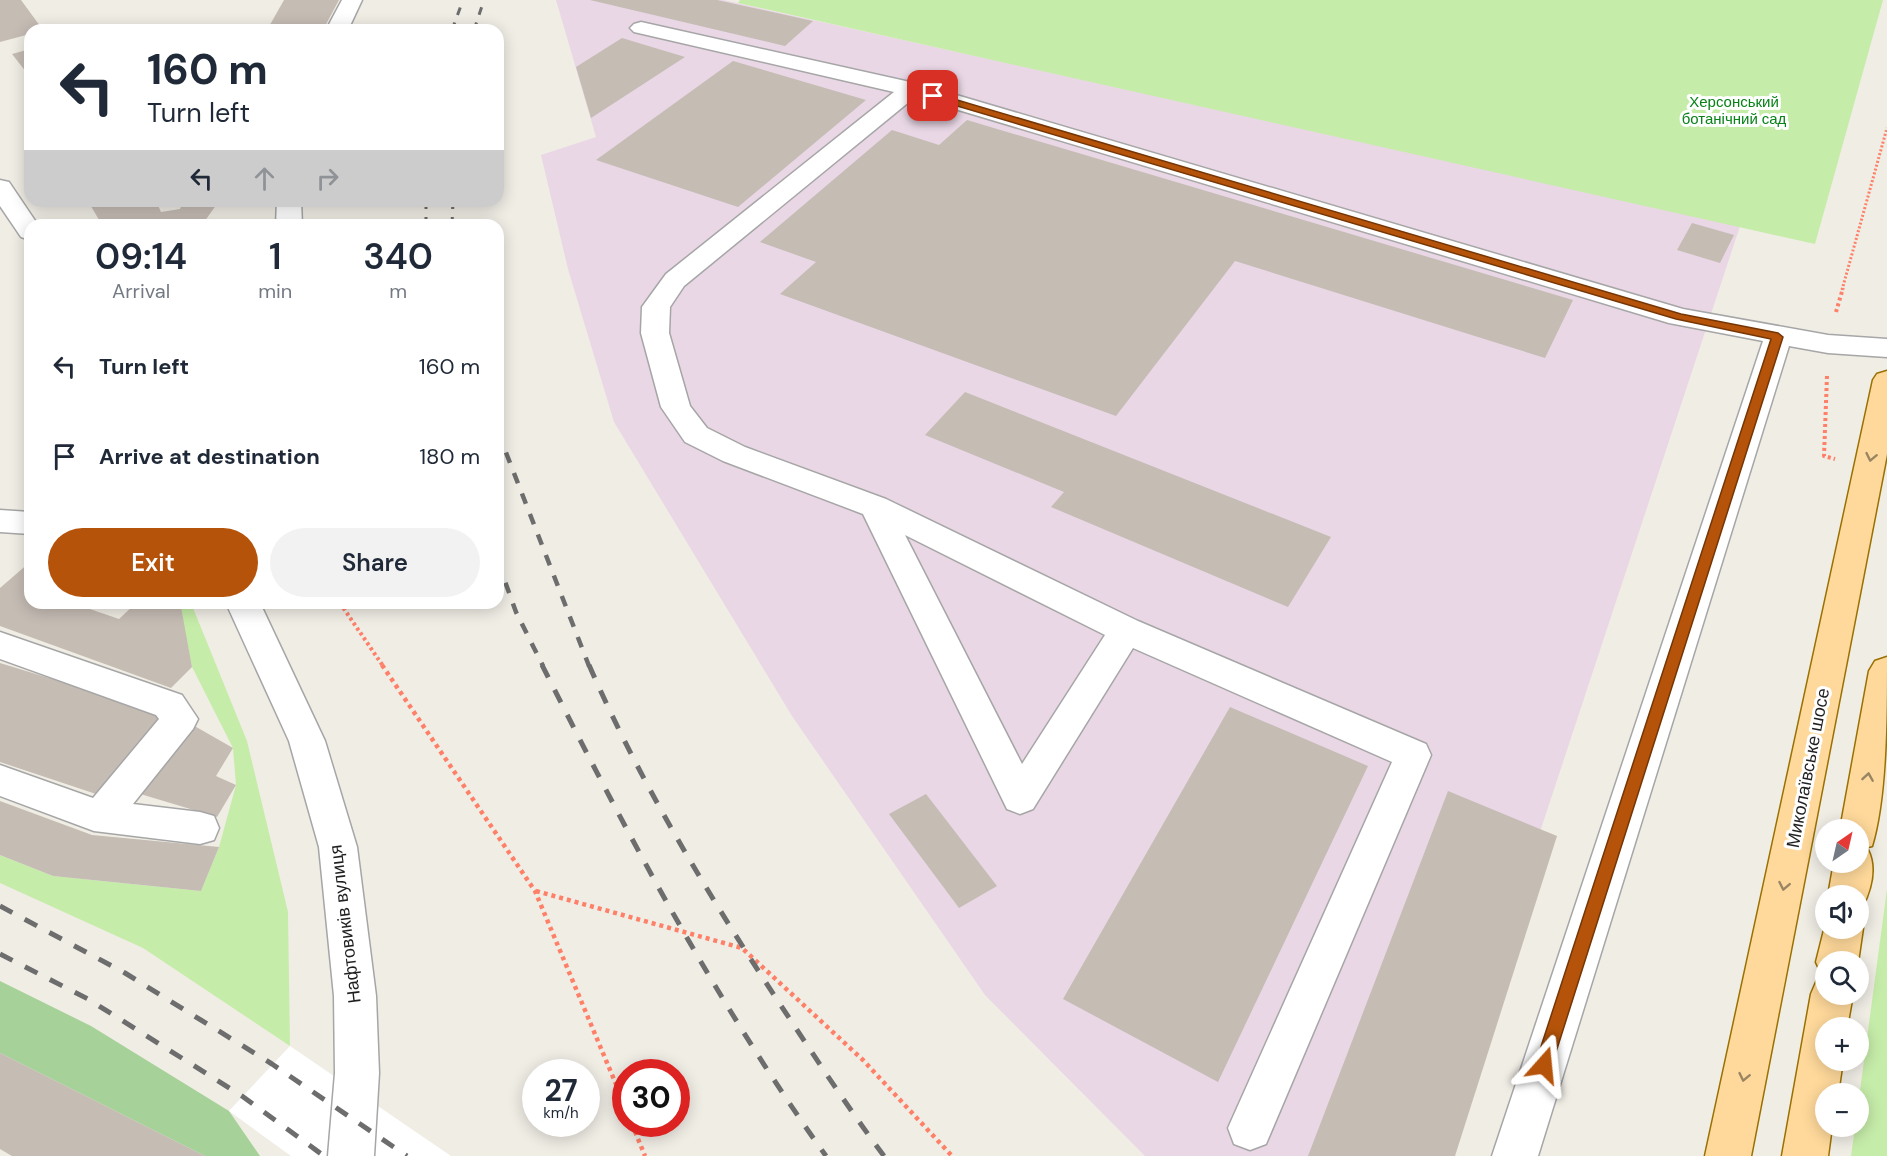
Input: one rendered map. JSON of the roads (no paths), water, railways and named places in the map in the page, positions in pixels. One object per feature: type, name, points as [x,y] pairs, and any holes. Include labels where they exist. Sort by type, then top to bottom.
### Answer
[{"type":"main road","name":"Миколаївське шосе","points":[[1728,1156],[1887,380]]},
{"type":"main road","points":[[1861,819],[1887,671]]},
{"type":"main road","points":[[1805,1156],[1820,1071]]},
{"type":"street","points":[[340,24],[352,0]]},
{"type":"street","points":[[641,28],[911,89],[1680,317],[1778,337],[1828,344],[1887,348]]},
{"type":"street","points":[[911,89],[675,280],[656,307],[655,333],[676,407],[696,435],[734,454],[875,507],[1126,630],[1413,755],[1250,1128]]},
{"type":"street","points":[[0,187],[24,223]]},
{"type":"street","points":[[1515,1156],[1778,337]]},
{"type":"street","points":[[875,507],[1020,798],[1126,630]]},
{"type":"street","points":[[0,520],[24,522]]},
{"type":"street","name":"Нафтовиків вулиця","points":[[246,609],[307,741],[338,847],[355,996],[357,1073],[351,1156]]},
{"type":"street","points":[[0,645],[169,705],[180,719],[101,816]]},
{"type":"street","points":[[0,780],[101,816],[200,828]]},
{"type":"railway","points":[[454,24],[463,0]]},
{"type":"railway","points":[[476,24],[484,0]]},
{"type":"railway","points":[[426,207],[426,219]]},
{"type":"railway","points":[[452,219],[453,207]]},
{"type":"railway","points":[[504,447],[589,666]]},
{"type":"railway","points":[[504,579],[516,612],[543,666]]},
{"type":"railway","points":[[542,665],[640,854],[710,978],[786,1098],[826,1156]]},
{"type":"railway","points":[[589,665],[630,751],[675,835],[802,1038],[884,1156]]},
{"type":"railway","points":[[0,906],[125,973],[272,1064],[407,1156]]},
{"type":"railway","points":[[0,954],[88,999],[242,1096],[324,1156]]},
{"type":"park label","name":"Херсонський ботанічний сад","points":[[1734,110]]}]
